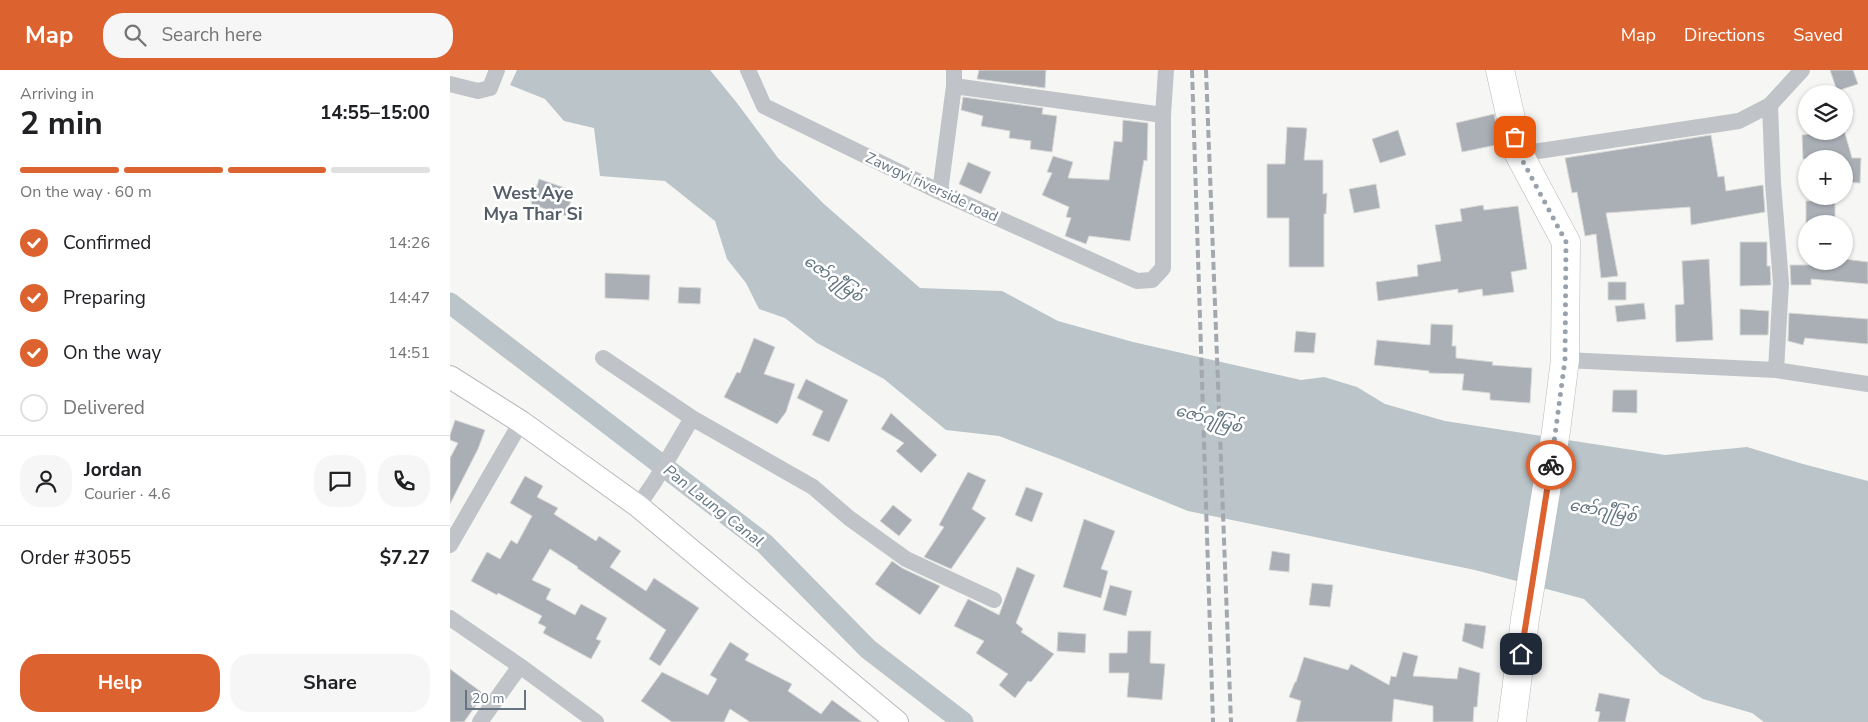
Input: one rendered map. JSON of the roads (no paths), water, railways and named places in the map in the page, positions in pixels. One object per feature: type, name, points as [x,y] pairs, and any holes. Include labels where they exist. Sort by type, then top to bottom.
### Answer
[{"type":"highway","points":[[1500,70],[1519,154],[1566,242],[1565,360],[1556,431],[1525,619],[1512,722]]},
{"type":"street","points":[[450,84],[478,90],[490,88],[497,70]]},
{"type":"street","name":"Zawgyi riverside road","points":[[748,70],[764,106],[940,192],[1137,281],[1152,280],[1163,268],[1163,116]]},
{"type":"street","points":[[940,192],[954,86],[954,70]]},
{"type":"street","points":[[954,86],[1163,116],[1166,70]]},
{"type":"street","points":[[1519,154],[1739,121],[1770,105],[1802,70]]},
{"type":"street","points":[[1770,105],[1773,183],[1781,284],[1776,370]]},
{"type":"street","points":[[603,358],[692,418],[813,487],[848,518],[906,559],[994,600]]},
{"type":"street","points":[[1565,360],[1776,370],[1868,384]]},
{"type":"street","points":[[450,377],[521,422],[638,506],[897,722]]},
{"type":"street","points":[[638,506],[692,418]]},
{"type":"street","points":[[450,545],[521,422]]},
{"type":"street","points":[[450,618],[520,666],[596,722]]},
{"type":"street","points":[[480,722],[520,666]]},
{"type":"water","name":"ဇော်ဂျီမြစ်","points":[[517,70],[710,70],[778,158],[824,204],[920,288],[1002,291],[1058,321],[1133,342],[1301,380],[1324,377],[1357,387],[1385,404],[1445,421],[1665,455],[1747,447],[1868,481],[1868,722],[1764,722],[1752,713],[1703,699],[1660,674],[1584,599],[1475,570],[1188,511],[999,436],[946,430],[884,379],[817,343],[785,318],[759,309],[746,283],[727,259],[715,221],[665,181],[600,176],[594,128],[564,121],[545,99],[510,85]]},
{"type":"waterway","name":"Pan Laung Canal","points":[[450,303],[765,544],[868,649],[963,722]]},
{"type":"railway","points":[[1192,70],[1213,722]]},
{"type":"railway","points":[[1206,70],[1231,722]]},
{"type":"district","name":"West Aye Mya Thar Si","points":[[533,203]]}]
